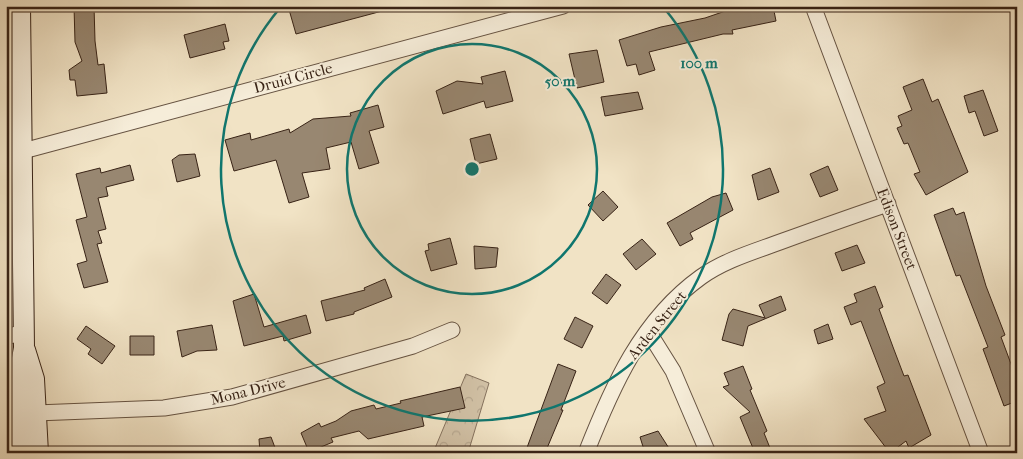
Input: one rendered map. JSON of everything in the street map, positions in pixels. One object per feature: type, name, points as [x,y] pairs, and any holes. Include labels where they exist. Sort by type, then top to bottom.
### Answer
[{"type":"main road","points":[[20,6],[23,151],[18,339],[20,453]]},
{"type":"main road","points":[[18,339],[34,379],[38,453]]},
{"type":"street","name":"Druid Circle","points":[[23,151],[563,6]]},
{"type":"street","name":"Edison Street","points":[[813,6],[981,453]]},
{"type":"street","name":"Arden Street","points":[[586,453],[607,399],[622,368],[648,332],[680,295],[701,277],[725,262],[888,204]]},
{"type":"street","name":"Mona Drive","points":[[36,413],[164,408],[232,396],[413,346],[452,330]]},
{"type":"street","points":[[648,332],[673,371],[708,453]]},
{"type":"green space","points":[[466,374],[489,383],[468,453],[433,453]]},
{"type":"building","points":[[74,6],[94,6],[98,65],[104,64],[107,93],[77,96],[75,80],[70,80],[69,70],[82,61],[75,42]]},
{"type":"building","points":[[288,6],[386,6],[386,10],[296,34]]},
{"type":"building","points":[[740,6],[773,6],[776,21],[732,30],[733,34],[723,34],[649,52],[655,70],[639,75],[636,64],[627,66],[619,40],[661,27],[705,18]]},
{"type":"building","points":[[225,24],[229,41],[223,42],[225,49],[190,58],[184,35]]},
{"type":"building","points":[[597,50],[604,82],[577,88],[569,54]]},
{"type":"building","points":[[505,71],[513,101],[486,108],[484,101],[443,114],[436,91],[457,81],[483,84],[481,77]]},
{"type":"building","points":[[923,79],[932,102],[938,99],[968,172],[926,195],[914,174],[920,172],[908,143],[904,144],[897,128],[902,126],[898,116],[912,110],[903,87]]},
{"type":"building","points":[[983,90],[998,131],[984,136],[975,111],[969,113],[964,96]]},
{"type":"building","points":[[638,92],[643,109],[605,116],[601,97]]},
{"type":"building","points":[[378,105],[384,127],[369,131],[379,163],[359,169],[351,142],[326,148],[330,169],[302,173],[309,197],[289,203],[276,160],[234,171],[225,140],[250,133],[251,140],[289,129],[290,133],[313,119],[351,116],[350,113]]},
{"type":"building","points":[[490,134],[497,159],[476,164],[470,139]]},
{"type":"building","points":[[195,154],[200,176],[177,182],[172,160],[179,155]]},
{"type":"building","points":[[130,165],[134,180],[106,187],[108,196],[98,198],[106,229],[98,231],[102,243],[97,244],[108,282],[84,288],[77,264],[87,261],[76,220],[87,217],[76,174],[100,168],[101,173]]},
{"type":"building","points":[[828,166],[838,190],[820,197],[810,174]]},
{"type":"building","points":[[770,168],[779,192],[758,200],[752,175]]},
{"type":"building","points":[[603,191],[618,207],[603,221],[588,205]]},
{"type":"building","points":[[726,193],[733,210],[690,233],[693,239],[680,246],[667,223],[712,197]]},
{"type":"building","points":[[953,208],[956,215],[964,212],[986,286],[1005,335],[1001,337],[1017,380],[1017,401],[1004,406],[983,349],[988,347],[960,275],[956,276],[934,215]]},
{"type":"building","points":[[450,238],[457,264],[431,271],[425,251],[429,250],[428,244]]},
{"type":"building","points":[[642,239],[656,254],[636,270],[623,254]]},
{"type":"building","points":[[857,245],[865,263],[842,271],[835,253]]},
{"type":"building","points":[[474,246],[498,248],[496,267],[475,269]]},
{"type":"building","points":[[606,274],[621,285],[607,304],[592,293]]},
{"type":"building","points":[[385,279],[392,297],[354,312],[354,314],[326,321],[321,301],[365,290],[364,288]]},
{"type":"building","points":[[875,286],[883,307],[879,309],[893,347],[904,376],[908,375],[931,435],[909,448],[906,441],[890,453],[864,419],[886,411],[877,387],[885,383],[861,321],[851,325],[844,307],[857,302],[854,294]]},
{"type":"building","points":[[254,294],[264,327],[306,315],[311,333],[284,341],[283,336],[244,346],[233,301]]},
{"type":"building","points":[[781,296],[786,310],[748,326],[743,346],[722,340],[729,314],[733,309],[765,318],[759,305]]},
{"type":"building","points":[[575,317],[593,326],[582,348],[564,339]]},
{"type":"building","points":[[828,324],[833,339],[818,344],[814,330]]},
{"type":"building","points":[[212,325],[217,350],[197,351],[182,357],[177,331]]},
{"type":"building","points":[[86,326],[115,346],[102,364],[88,354],[91,349],[77,339]]},
{"type":"building","points":[[130,336],[154,336],[154,355],[130,355]]},
{"type":"building","points":[[558,364],[576,371],[561,410],[563,410],[545,453],[525,453]]},
{"type":"building","points":[[743,366],[752,389],[750,390],[767,431],[764,433],[772,453],[755,453],[740,417],[750,412],[723,387],[729,385],[724,373]]},
{"type":"building","points":[[460,387],[465,408],[422,417],[424,426],[368,439],[359,431],[331,438],[333,442],[309,452],[301,433],[319,423],[321,427],[336,421],[351,411],[374,405],[376,409],[401,403],[400,401]]},
{"type":"building","points":[[658,431],[672,453],[645,453],[640,437]]},
{"type":"building","points":[[271,437],[277,453],[260,453],[259,439]]}]
